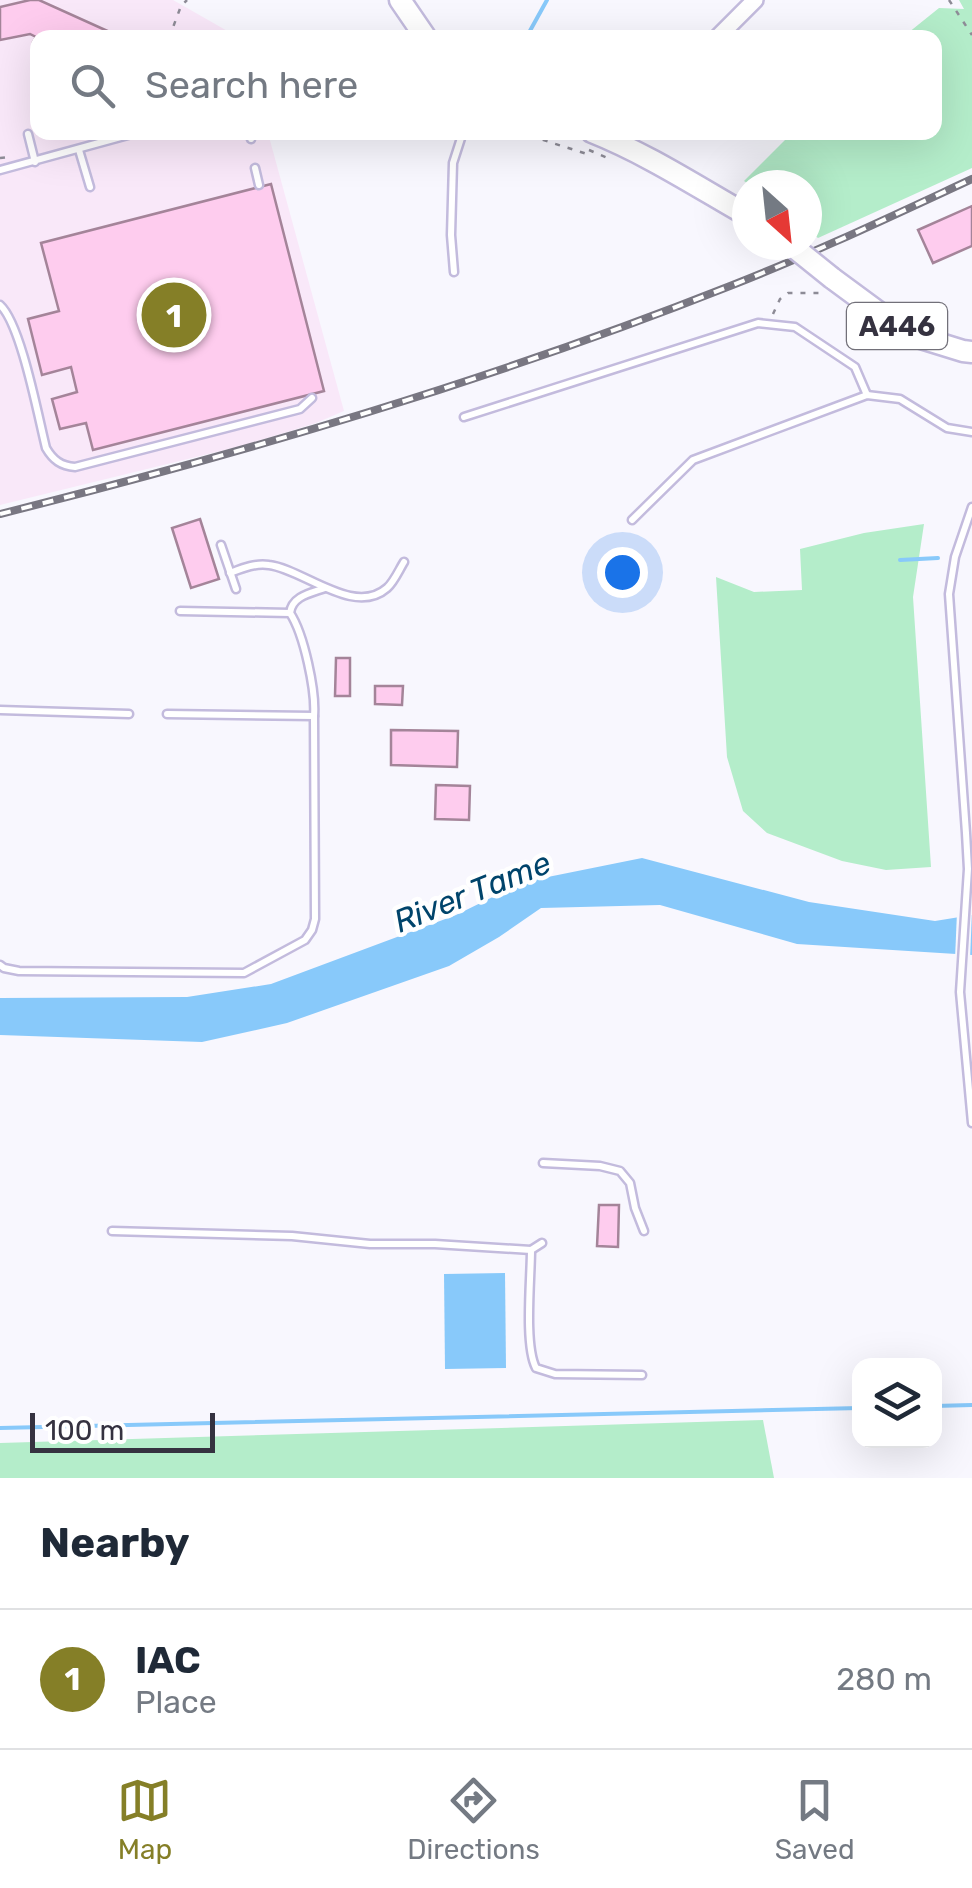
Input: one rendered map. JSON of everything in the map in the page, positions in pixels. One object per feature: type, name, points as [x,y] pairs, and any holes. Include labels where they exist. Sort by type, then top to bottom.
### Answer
[{"type":"highway","points":[[400,0],[421,30]]},
{"type":"highway","points":[[628,140],[732,206]]},
{"type":"highway","name":"A446","points":[[805,260],[826,282],[908,334],[969,353]]},
{"type":"main road","points":[[725,30],[752,1]]},
{"type":"lane","points":[[28,134],[35,162]]},
{"type":"lane","points":[[1,171],[113,140]]},
{"type":"lane","points":[[454,272],[453,162],[462,140]]},
{"type":"lane","points":[[80,150],[90,187]]},
{"type":"lane","points":[[255,168],[259,185]]},
{"type":"lane","points":[[0,305],[8,312],[16,332],[46,448],[52,458],[66,466],[300,410],[312,398]]},
{"type":"lane","points":[[464,417],[758,324],[796,327],[856,367],[867,395]]},
{"type":"lane","points":[[632,520],[693,460],[867,395],[900,399],[948,428],[972,432]]},
{"type":"lane","points":[[972,508],[955,556],[949,594],[966,832],[960,992],[972,1123]]},
{"type":"lane","points":[[221,545],[236,589]]},
{"type":"lane","points":[[230,572],[255,564],[273,565],[357,597],[374,596],[389,587],[404,562]]},
{"type":"lane","points":[[0,965],[18,971],[244,974],[305,940],[315,919],[316,698],[290,606],[296,599],[326,588]]},
{"type":"lane","points":[[180,611],[290,612]]},
{"type":"lane","points":[[0,710],[129,714]]},
{"type":"lane","points":[[167,714],[314,716]]},
{"type":"lane","points":[[543,1163],[620,1171],[630,1183],[644,1232]]},
{"type":"lane","points":[[112,1231],[292,1236],[370,1244],[531,1250],[542,1243]]},
{"type":"lane","points":[[531,1250],[530,1342],[536,1368],[555,1374],[642,1376]]},
{"type":"path","points":[[171,30],[180,3],[187,0]]},
{"type":"path","points":[[949,0],[972,35]]},
{"type":"path","points":[[543,140],[587,154],[592,140]]},
{"type":"path","points":[[769,325],[775,307],[788,293],[819,294],[826,282]]},
{"type":"shaded area","points":[[0,0],[173,0],[226,30],[30,30],[30,140],[270,140],[344,411],[245,445],[0,505]]},
{"type":"green space","points":[[959,0],[972,0],[972,168],[822,236],[822,170],[755,170],[785,140],[942,140],[942,30],[912,30],[939,8],[964,9]]},
{"type":"green space","points":[[924,524],[913,597],[931,867],[886,870],[842,861],[767,833],[743,811],[727,757],[716,577],[754,592],[802,590],[800,549],[864,533]]},
{"type":"green space","points":[[763,1420],[774,1478],[0,1478],[0,1443]]},
{"type":"water","points":[[642,858],[809,902],[935,921],[972,915],[972,955],[797,944],[660,905],[541,908],[449,966],[287,1023],[202,1042],[0,1035],[0,998],[187,997],[271,984],[456,915],[523,882]]},
{"type":"water","points":[[505,1273],[506,1368],[445,1369],[444,1274]]},
{"type":"pier","points":[[972,910],[970,960],[955,959],[957,912]]},
{"type":"building","points":[[39,0],[105,30],[30,30],[30,34],[0,40],[0,7]]},
{"type":"building","points":[[271,184],[324,391],[93,450],[86,423],[60,429],[52,399],[77,392],[71,367],[42,375],[28,319],[59,311],[41,243]]},
{"type":"building","points":[[972,206],[972,246],[933,263],[918,230]]},
{"type":"building","points":[[200,519],[219,579],[191,588],[172,528]]},
{"type":"building","points":[[336,658],[350,658],[350,696],[335,696]]},
{"type":"building","points":[[375,686],[403,686],[402,705],[375,704]]},
{"type":"building","points":[[391,730],[458,731],[457,767],[391,765]]},
{"type":"building","points":[[436,785],[470,786],[469,820],[435,819]]},
{"type":"building","points":[[599,1205],[619,1205],[618,1247],[597,1246]]},
{"type":"waterway","points":[[530,30],[547,0]]},
{"type":"waterway","points":[[900,560],[938,558]]},
{"type":"waterway","points":[[942,1406],[972,1405]]},
{"type":"waterway","points":[[0,1428],[852,1408]]},
{"type":"railway","points":[[0,514],[277,439],[550,353],[761,274],[972,179]]},
{"type":"place","name":"IAC","points":[[174,315]]},
{"type":"water label","name":"River Tame","points":[[472,892]]}]
